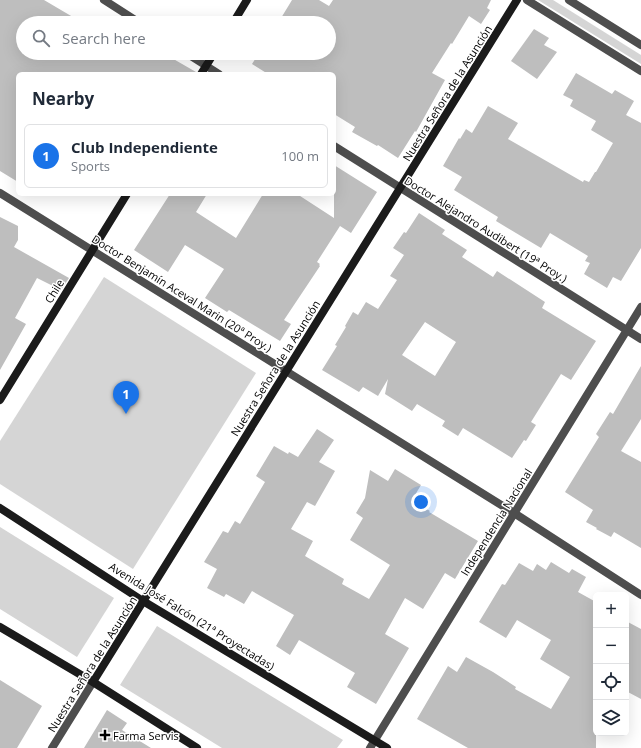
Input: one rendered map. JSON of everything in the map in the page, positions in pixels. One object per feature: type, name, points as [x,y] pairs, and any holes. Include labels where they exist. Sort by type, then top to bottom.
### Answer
[{"type":"street","points":[[104,0],[129,16]]},
{"type":"street","points":[[237,16],[247,0]]},
{"type":"street","name":"Nuestra Señora de la Asunción","points":[[52,748],[517,0]]},
{"type":"street","points":[[527,0],[641,70]]},
{"type":"street","points":[[569,0],[641,45]]},
{"type":"street","points":[[197,60],[216,72]]},
{"type":"street","points":[[202,72],[210,60]]},
{"type":"street","name":"Doctor Alejandro Audibert (19ª Proy.)","points":[[336,147],[641,339]]},
{"type":"street","name":"Doctor Benjamín Aceval Marin (20ª Proy.)","points":[[0,193],[514,513],[641,595]]},
{"type":"street","name":"Chile","points":[[0,400],[126,196]]},
{"type":"street","name":"Independencia Nacional","points":[[370,748],[641,307]]},
{"type":"street","name":"Avenida José Falcón (21ª Proyectadas)","points":[[0,508],[143,601],[387,748]]},
{"type":"street","points":[[0,627],[93,682],[197,748]]},
{"type":"shaded area","points":[[538,0],[553,0],[641,55],[641,64]]},
{"type":"shaded area","points":[[104,277],[256,373],[133,569],[0,484],[0,441]]},
{"type":"shaded area","points":[[0,527],[114,598],[77,657],[0,609]]},
{"type":"shaded area","points":[[157,626],[343,740],[337,748],[222,748],[120,685]]},
{"type":"building","points":[[0,0],[44,0],[71,16],[16,16],[16,60],[175,60],[196,72],[16,72],[16,181],[0,171]]},
{"type":"building","points":[[292,0],[319,0],[329,6],[333,0],[491,0],[487,8],[490,10],[481,24],[469,16],[432,73],[445,80],[416,132],[415,131],[398,158],[378,145],[377,146],[352,132],[355,127],[336,115],[336,72],[265,72],[252,64],[255,60],[336,60],[336,16],[282,16]]},
{"type":"building","points":[[534,29],[549,38],[544,45],[557,52],[537,79],[511,61]]},
{"type":"building","points":[[576,73],[612,94],[615,90],[634,101],[626,115],[641,123],[641,248],[621,281],[613,277],[607,288],[584,274],[590,263],[585,261],[588,256],[550,233],[541,248],[496,221],[498,217],[454,190],[462,177],[443,166],[459,138],[460,139],[466,129],[472,133],[488,106],[518,123],[508,139],[583,182],[584,180],[589,182],[613,143],[591,130],[596,121],[570,106],[573,100],[563,95]]},
{"type":"building","points":[[336,166],[377,192],[351,233],[340,226],[317,262],[320,266],[284,320],[291,324],[280,341],[229,310],[227,312],[205,298],[224,269],[185,245],[168,272],[134,250],[169,196],[206,196],[196,212],[236,238],[262,196],[300,196],[334,218]]},
{"type":"building","points":[[419,213],[445,230],[442,234],[467,250],[462,257],[493,277],[497,271],[545,302],[542,308],[596,341],[571,380],[561,374],[531,422],[536,425],[526,441],[524,440],[512,458],[463,428],[458,436],[442,426],[445,421],[417,404],[412,411],[385,394],[388,379],[378,396],[363,387],[359,392],[322,370],[337,346],[335,345],[353,312],[358,315],[366,302],[378,309],[397,280],[390,276],[404,255],[393,248],[404,232],[406,233]],"holes":[[[425,322],[456,342],[435,376],[402,355]]]},
{"type":"building","points":[[0,217],[18,226],[18,240],[14,247],[69,278],[61,290],[37,278],[15,318],[26,324],[0,370]]},
{"type":"building","points":[[641,366],[641,419],[621,451],[641,462],[641,548],[614,532],[611,537],[586,522],[593,510],[565,492],[599,437],[596,434],[610,412],[613,414]]},
{"type":"building","points":[[317,429],[334,440],[319,462],[335,471],[315,506],[307,502],[291,529],[313,541],[305,556],[344,579],[342,584],[369,599],[390,565],[350,540],[363,518],[356,513],[365,498],[370,470],[388,481],[395,469],[421,485],[412,500],[430,511],[429,512],[478,541],[455,579],[445,573],[423,609],[405,598],[385,634],[409,648],[376,704],[347,687],[355,673],[299,640],[290,655],[276,646],[294,615],[252,591],[244,604],[226,594],[224,597],[207,588],[217,569],[204,562],[223,531],[228,533],[235,521],[240,524],[265,482],[256,476],[274,446],[288,454],[289,452],[298,457]]},
{"type":"building","points":[[551,562],[569,573],[572,569],[586,577],[578,592],[593,600],[593,736],[596,736],[596,748],[468,748],[417,719],[448,666],[457,672],[466,657],[516,687],[515,689],[551,709],[570,677],[540,659],[551,640],[517,620],[506,638],[479,622],[502,584],[505,585],[519,563],[533,571],[537,564],[546,570]]},
{"type":"building","points":[[629,623],[641,629],[641,699],[629,693]]},
{"type":"building","points":[[0,680],[42,706],[17,748],[0,748]]},
{"type":"building","name":"Farma Servis","points":[[107,710],[127,723],[122,730],[151,748],[84,748]]},
{"type":"place","name":"Club Independiente","points":[[126,414]]},
{"type":"place","name":"Farma Servis","points":[[105,735]]}]
